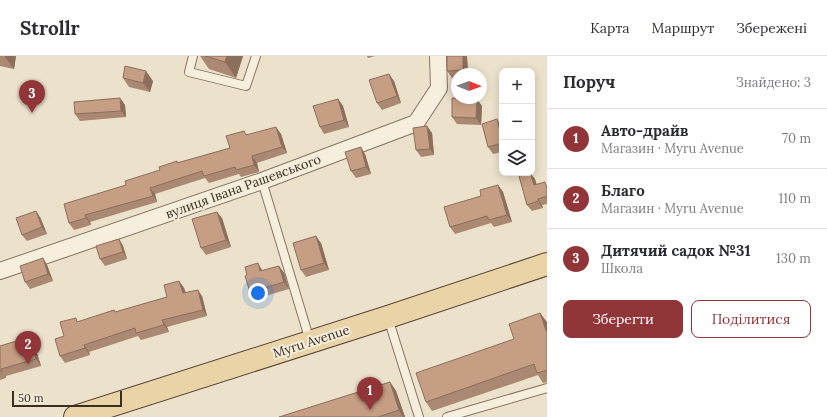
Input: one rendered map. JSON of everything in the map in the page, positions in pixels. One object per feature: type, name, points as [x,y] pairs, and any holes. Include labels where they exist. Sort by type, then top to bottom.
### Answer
[{"type":"main road","name":"Myru Avenue","points":[[75,417],[388,317],[547,264]]},
{"type":"street","name":"вулиця Івана Рашевського","points":[[0,271],[262,181],[416,123],[439,88],[438,56]]},
{"type":"lane","points":[[193,56],[189,72],[246,86],[256,56]]},
{"type":"lane","points":[[262,181],[310,341]]},
{"type":"lane","points":[[388,317],[419,417]]},
{"type":"lane","points":[[447,417],[547,388]]},
{"type":"building","points":[[205,56],[227,56],[225,62]]},
{"type":"building","points":[[447,56],[463,56],[463,68],[451,68],[451,71],[447,71]]},
{"type":"building","points":[[125,66],[146,71],[143,83],[123,78]]},
{"type":"building","points":[[389,74],[397,96],[377,103],[369,80]]},
{"type":"building","points":[[120,98],[121,111],[75,114],[74,102]]},
{"type":"building","points":[[338,99],[344,120],[320,127],[313,106]]},
{"type":"building","points":[[452,104],[477,104],[476,118],[452,117]]},
{"type":"building","points":[[497,119],[499,127],[499,144],[488,147],[482,124]]},
{"type":"building","points":[[427,126],[430,149],[416,150],[413,128]]},
{"type":"building","points":[[276,127],[282,147],[252,156],[254,165],[236,170],[235,167],[204,176],[202,171],[150,188],[153,196],[85,215],[86,218],[69,223],[64,204],[126,185],[125,181],[160,170],[159,167],[230,148],[226,136],[244,131],[246,135]]},
{"type":"building","points":[[361,147],[366,167],[351,171],[345,152]]},
{"type":"building","points":[[519,176],[531,176],[534,185],[545,182],[547,188],[547,196],[527,205]]},
{"type":"building","points":[[498,185],[507,215],[489,220],[487,216],[450,227],[444,207],[481,196],[480,190]]},
{"type":"building","points":[[36,211],[42,227],[22,235],[16,218]]},
{"type":"building","points":[[217,212],[226,240],[201,248],[192,219]]},
{"type":"building","points":[[316,236],[324,263],[301,270],[293,243]]},
{"type":"building","points":[[119,239],[123,252],[100,259],[96,246]]},
{"type":"building","points":[[43,258],[48,274],[25,282],[20,266]]},
{"type":"building","points":[[258,263],[260,271],[279,266],[284,282],[250,292],[245,276],[247,275],[245,267]]},
{"type":"building","points":[[179,281],[183,293],[198,290],[203,310],[162,320],[164,325],[136,333],[135,328],[84,345],[85,348],[60,356],[55,339],[64,336],[60,322],[76,318],[77,322],[114,310],[115,312],[167,297],[164,285]]},
{"type":"building","points":[[540,313],[547,333],[547,370],[537,373],[534,364],[426,402],[416,373],[514,339],[509,324]]},
{"type":"building","points":[[30,337],[36,359],[1,369],[2,371],[0,372],[0,346]]},
{"type":"building","points":[[390,382],[399,410],[378,417],[279,417]]},
{"type":"place","name":"Дитячий садок №31","points":[[32,113]]},
{"type":"place","name":"Благо","points":[[28,364]]},
{"type":"place","name":"Авто-драйв","points":[[370,410]]}]
